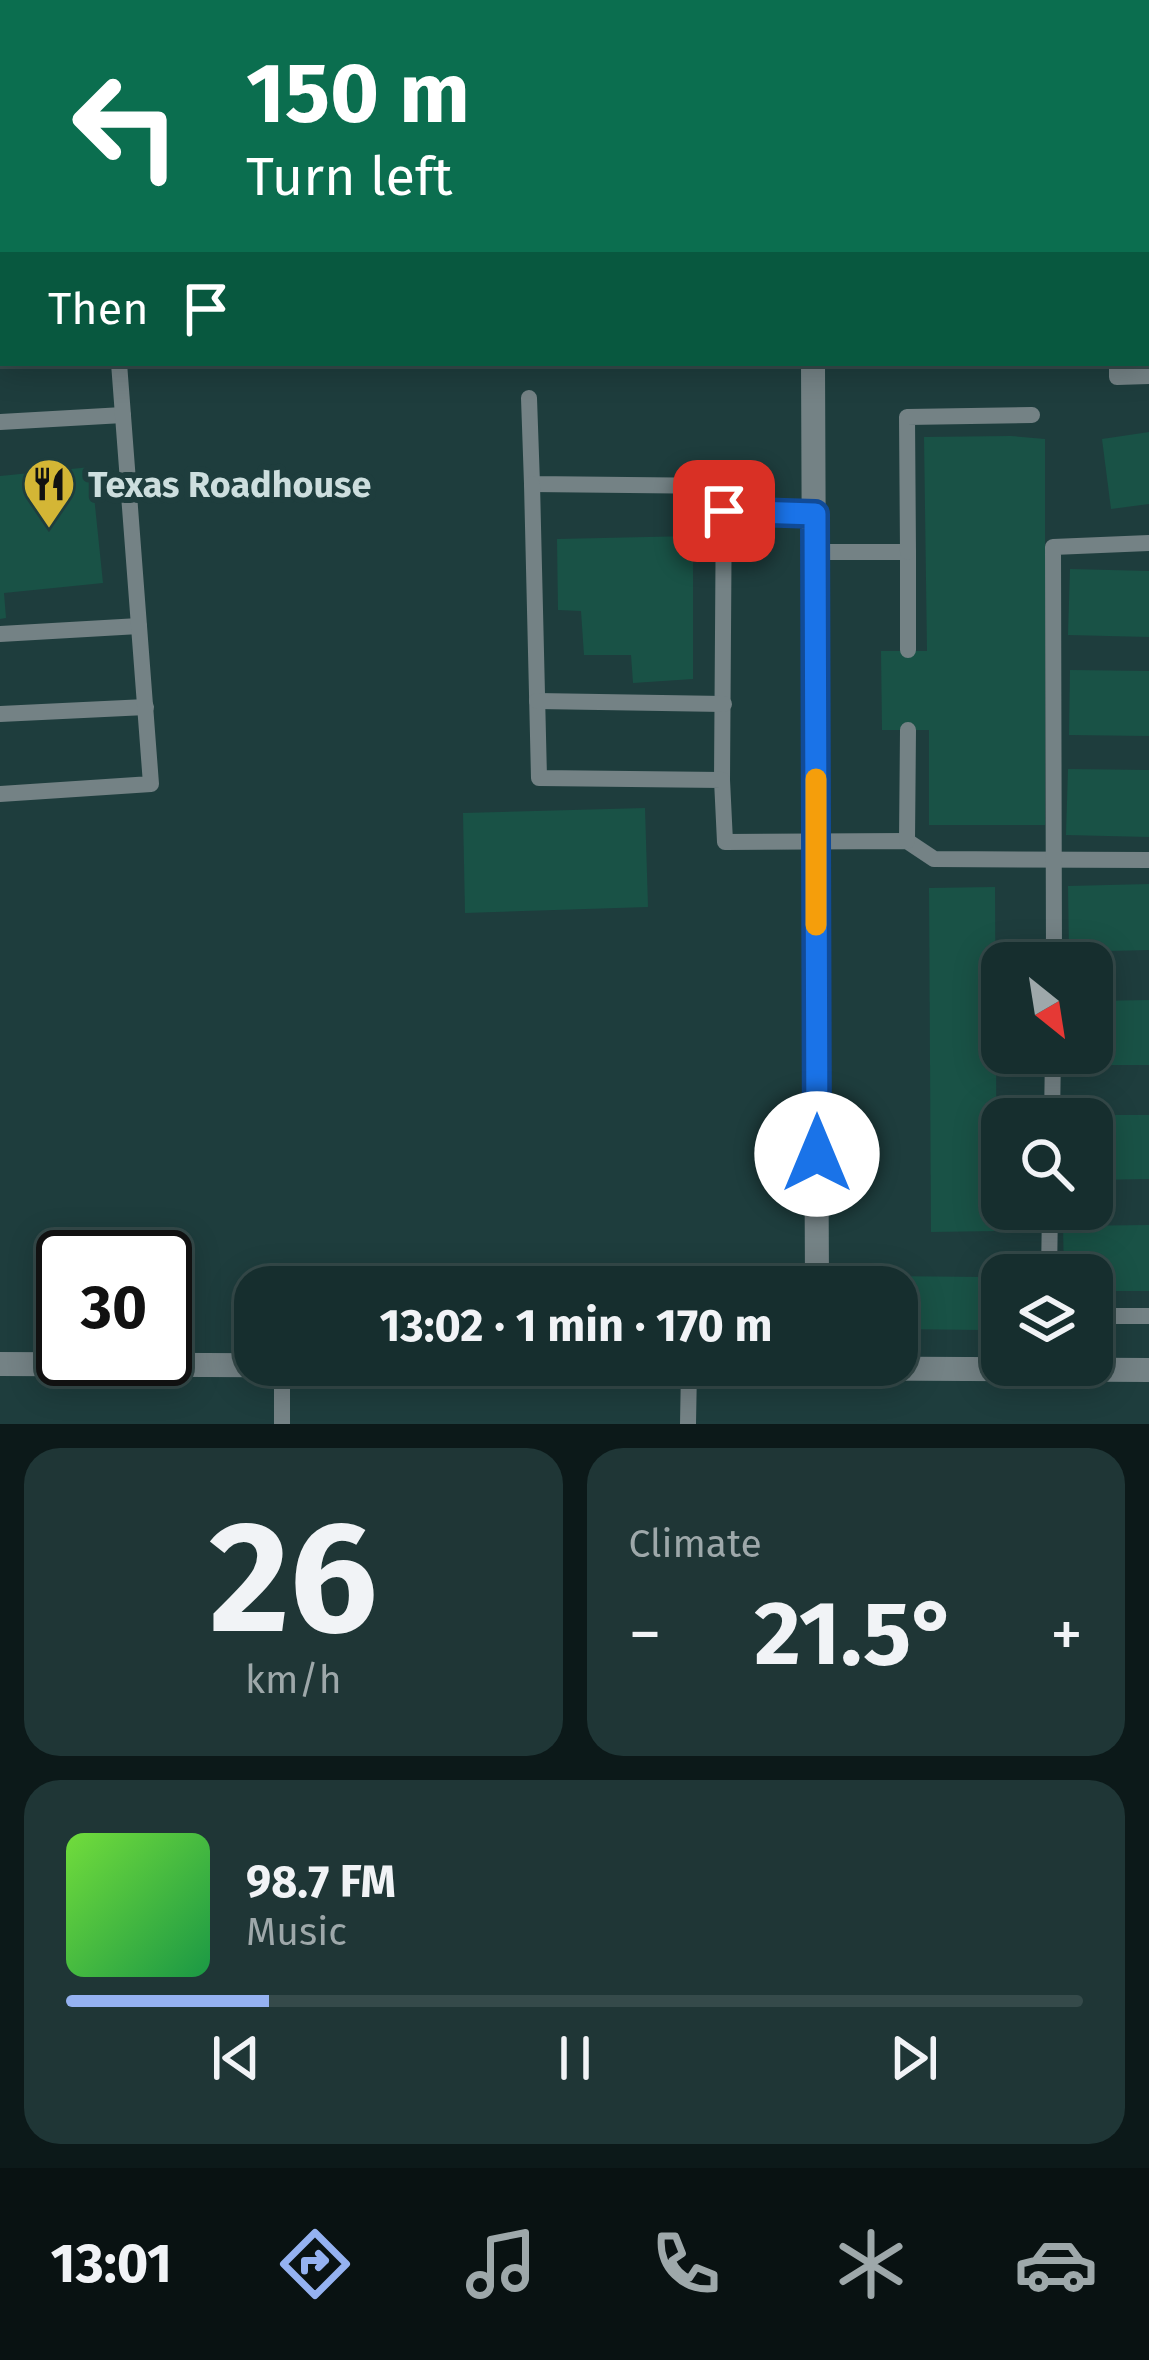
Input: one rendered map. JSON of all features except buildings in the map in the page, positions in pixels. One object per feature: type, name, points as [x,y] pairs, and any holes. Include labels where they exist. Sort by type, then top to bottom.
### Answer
[{"type":"street","points":[[813,366],[817,1266]]},
{"type":"street","points":[[0,1364],[234,1366]]},
{"type":"street","points":[[918,1368],[1149,1370]]},
{"type":"lane","points":[[0,794],[151,784],[119,366]]},
{"type":"lane","points":[[1117,366],[1118,377],[1149,376]]},
{"type":"lane","points":[[529,398],[539,778],[722,780]]},
{"type":"lane","points":[[0,422],[123,415]]},
{"type":"lane","points":[[908,650],[907,417],[1032,415]]},
{"type":"lane","points":[[532,484],[724,486],[725,842],[907,841],[934,859],[1149,860]]},
{"type":"lane","points":[[724,511],[815,514]]},
{"type":"lane","points":[[1054,942],[1053,547],[1149,543]]},
{"type":"lane","points":[[814,552],[908,552]]},
{"type":"lane","points":[[0,634],[139,626]]},
{"type":"lane","points":[[537,701],[724,704]]},
{"type":"lane","points":[[0,714],[146,707]]},
{"type":"lane","points":[[907,841],[908,730]]},
{"type":"lane","points":[[1113,1316],[1149,1316]]},
{"type":"lane","points":[[282,1386],[282,1424]]},
{"type":"lane","points":[[688,1424],[689,1386]]},
{"type":"slow traffic","points":[[816,779],[816,925]]},
{"type":"place","name":"Texas Roadhouse","points":[[49,530]]},
{"type":"route","points":[[724,511],[815,514],[817,1154]]}]
